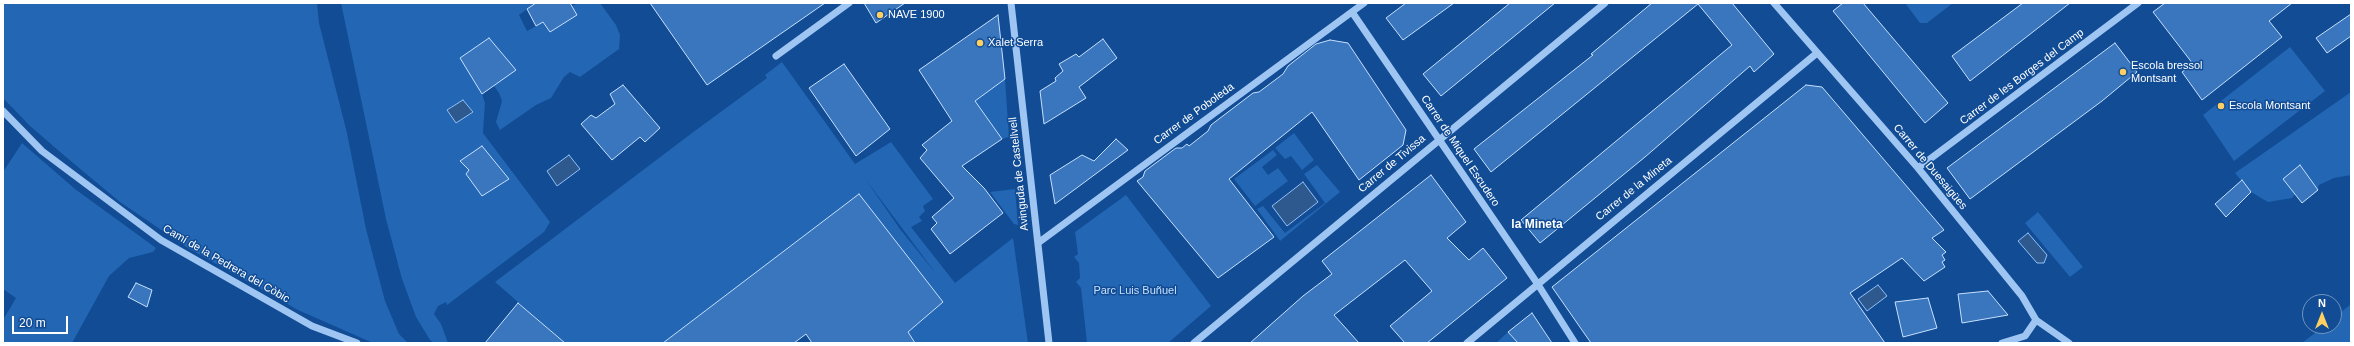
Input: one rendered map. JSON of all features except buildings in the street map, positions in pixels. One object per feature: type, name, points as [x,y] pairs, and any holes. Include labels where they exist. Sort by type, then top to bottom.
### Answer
[{"type":"street","points":[[776,56],[849,3]]},
{"type":"street","name":"Avinguda de Castellvell","points":[[1011,3],[1049,343]]},
{"type":"street","name":"Carrer de Poboleda","points":[[1038,244],[1364,3]]},
{"type":"street","name":"Carrer de Tivissa","points":[[1194,343],[1605,3]]},
{"type":"street","name":"Carrer de Duesaigües","points":[[1774,3],[1918,168],[2022,296],[2036,320],[2069,343]]},
{"type":"street","name":"Carrer de les Borges del Camp","points":[[1918,168],[2138,3]]},
{"type":"street","name":"Carrer de Miquel Escudero","points":[[1352,12],[1537,283],[1574,343]]},
{"type":"street","name":"Carrer de la Mineta","points":[[1467,343],[1537,283],[1817,53]]},
{"type":"street","name":"Camí de la Pedrera del Còbic","points":[[3,111],[42,150],[161,240],[312,326],[357,343]]},
{"type":"street","points":[[2002,343],[2025,336],[2036,320]]},
{"type":"green space","points":[[3,3],[317,3],[319,23],[347,133],[366,229],[385,301],[399,334],[408,343],[373,343],[298,310],[188,248],[120,202],[66,157],[30,126],[3,98]]},
{"type":"green space","points":[[341,3],[535,3],[519,15],[527,31],[543,22],[550,32],[577,15],[572,6],[578,3],[600,3],[616,25],[620,35],[619,49],[580,77],[570,72],[564,77],[551,98],[536,105],[500,130],[496,122],[502,101],[499,93],[494,86],[482,94],[485,103],[483,133],[550,222],[544,232],[447,305],[446,302],[438,306],[434,314],[441,324],[448,343],[434,343],[430,340],[416,317],[402,279],[386,219]]},
{"type":"green space","points":[[1905,3],[1953,3],[1927,23],[1920,23]]},
{"type":"green space","points":[[2290,47],[2325,91],[2234,161],[2203,115]]},
{"type":"green space","points":[[782,62],[855,164],[891,142],[933,199],[923,206],[925,211],[919,217],[922,221],[911,227],[955,283],[1013,238],[1028,343],[915,343],[908,332],[943,302],[859,194],[663,343],[565,343],[495,282],[767,78],[765,75]],"holes":[[[866,180],[937,275],[900,229]]]},
{"type":"green space","points":[[1005,79],[1009,137],[1002,139],[981,109],[968,106]]},
{"type":"green space","points":[[2351,92],[2351,175],[2334,178],[2319,185],[2317,191],[2302,203],[2295,194],[2292,198],[2268,202],[2251,192],[2235,173]]},
{"type":"green space","points":[[1294,133],[1314,160],[1302,170],[1291,156],[1285,159],[1275,148]]},
{"type":"green space","points":[[22,143],[75,189],[156,248],[153,252],[129,258],[109,276],[72,343],[3,343],[3,320],[16,298],[3,289],[3,172]]},
{"type":"green space","points":[[1273,150],[1277,155],[1262,167],[1268,175],[1278,168],[1288,181],[1255,206],[1234,179]]},
{"type":"green space","points":[[1317,165],[1340,192],[1280,241],[1257,209],[1263,206],[1285,233],[1325,203],[1304,174]]},
{"type":"green space","points":[[1015,189],[1018,225],[1014,224],[990,192]]},
{"type":"green space","name":"Parc Luis Buñuel","points":[[1126,195],[1211,306],[1168,343],[1087,343],[1081,288],[1076,282],[1080,278],[1079,263],[1074,257],[1078,254],[1075,232]]},
{"type":"green space","points":[[2038,212],[2083,267],[2070,277],[2025,223]]},
{"type":"green space","points":[[2351,304],[2351,343],[2302,343],[2314,334],[2342,334],[2342,311]]},
{"type":"green space","points":[[1508,332],[1518,343],[1496,343]]},
{"type":"shaded area","points":[[463,100],[473,112],[456,123],[447,110]]},
{"type":"shaded area","points":[[569,155],[580,169],[557,186],[547,171]]},
{"type":"shaded area","points":[[1303,182],[1318,202],[1287,226],[1272,206]]},
{"type":"shaded area","points":[[2028,233],[2047,255],[2044,263],[2037,263],[2018,241]]},
{"type":"shaded area","points":[[1878,285],[1887,296],[1867,311],[1858,299]]},
{"type":"place","name":"NAVE 1900","points":[[880,15]]},
{"type":"place","name":"Xalet Serra","points":[[980,43]]},
{"type":"place","name":"Escola bressol Montsant","points":[[2123,72]]},
{"type":"place","name":"Escola Montsant","points":[[2221,106]]},
{"type":"district","name":"la Mineta","points":[[1537,225]]}]
